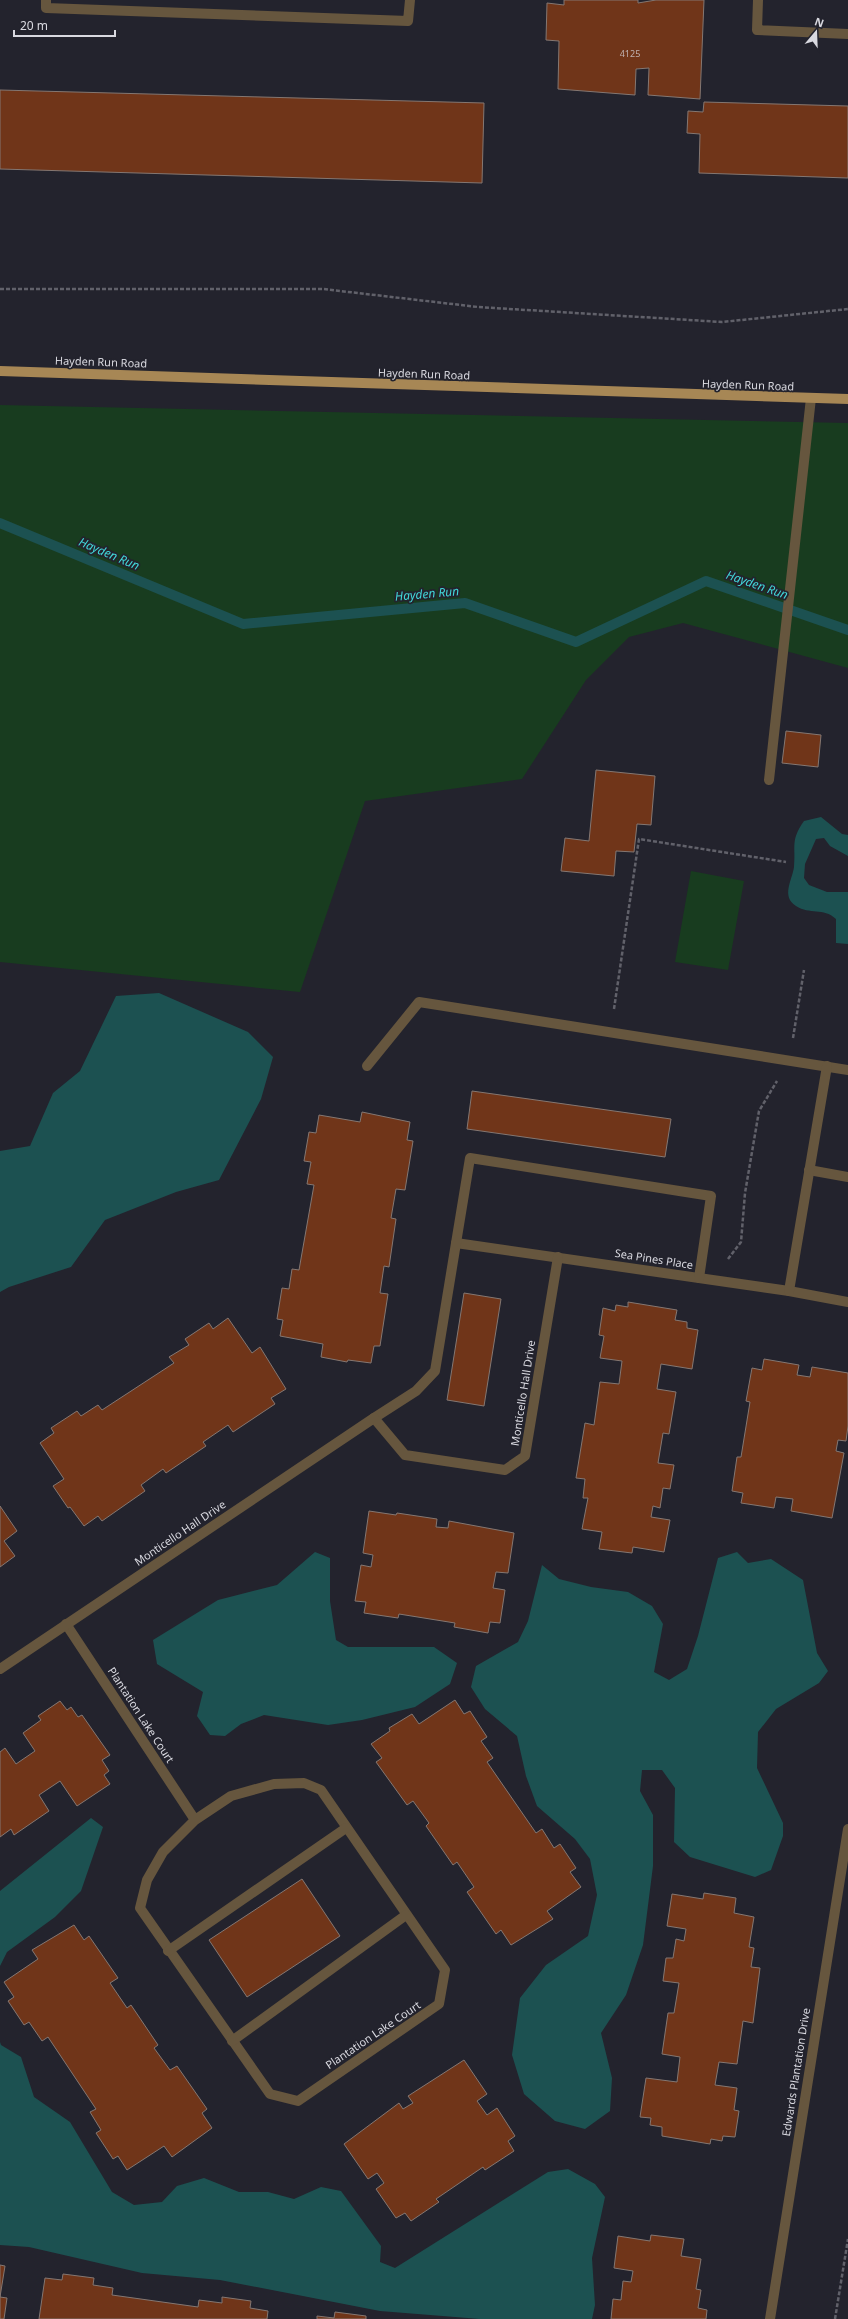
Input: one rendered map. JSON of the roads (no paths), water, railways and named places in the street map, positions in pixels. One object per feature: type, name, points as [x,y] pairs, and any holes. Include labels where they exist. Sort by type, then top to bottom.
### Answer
[{"type":"main road","name":"Hayden Run Road","points":[[0,371],[848,399]]},
{"type":"street","points":[[46,0],[46,8],[408,21],[410,0]]},
{"type":"street","points":[[758,0],[758,30],[848,34]]},
{"type":"street","points":[[769,780],[811,398]]},
{"type":"street","points":[[367,1066],[419,1002],[611,1034],[848,1070]]},
{"type":"street","points":[[789,1291],[827,1066]]},
{"type":"street","name":"Monticello Hall Drive","points":[[0,1669],[416,1391],[435,1371],[470,1158],[711,1196],[699,1278]]},
{"type":"street","points":[[809,1170],[848,1177]]},
{"type":"street","name":"Sea Pines Place","points":[[456,1243],[789,1291],[848,1302]]},
{"type":"street","name":"Monticello Hall Drive","points":[[374,1418],[406,1455],[505,1470],[525,1456],[558,1257]]},
{"type":"street","name":"Plantation Lake Court","points":[[66,1624],[195,1820]]},
{"type":"street","name":"Plantation Lake Court","points":[[304,1783],[321,1790],[346,1828],[445,1970],[439,2004],[298,2101],[270,2094],[140,1908],[147,1880],[163,1852],[195,1820],[231,1796],[274,1784],[304,1783]]},
{"type":"street","points":[[168,1950],[346,1828]]},
{"type":"street","name":"Edwards Plantation Drive","points":[[770,2319],[848,1829]]},
{"type":"street","points":[[232,2041],[406,1915]]},
{"type":"waterway","name":"Hayden Run","points":[[0,523],[243,624],[465,603],[576,642],[706,581],[848,630]]}]
